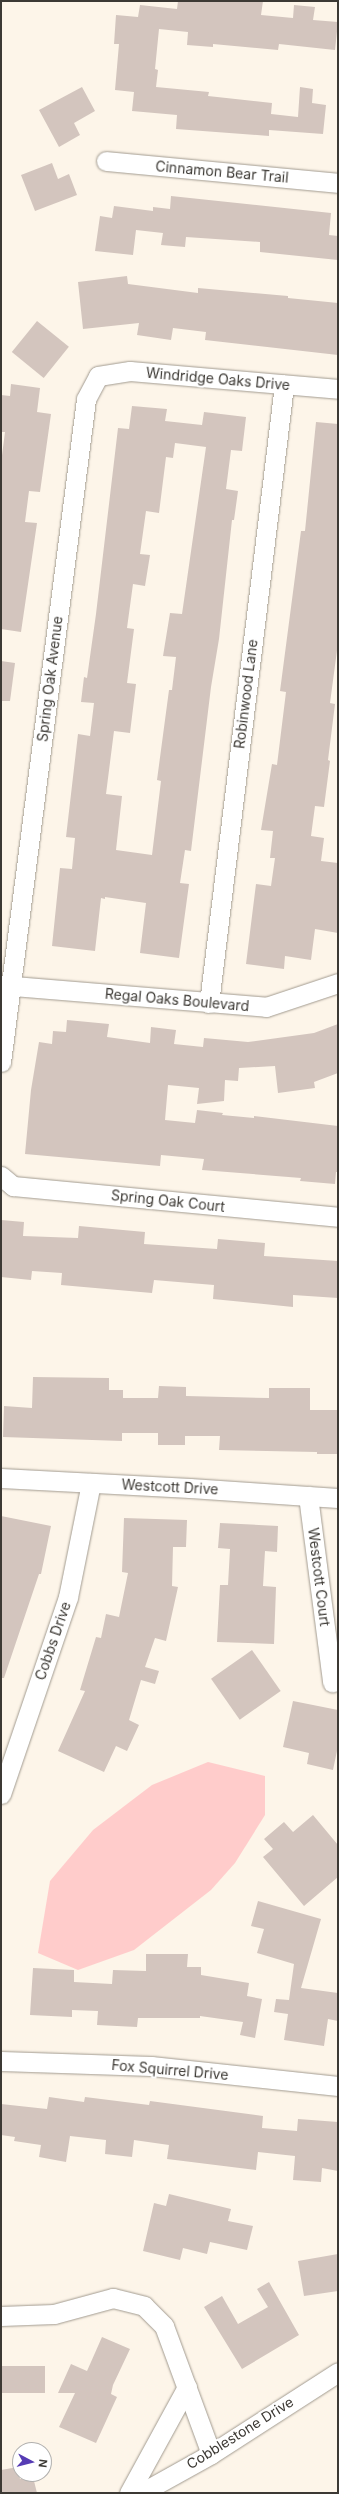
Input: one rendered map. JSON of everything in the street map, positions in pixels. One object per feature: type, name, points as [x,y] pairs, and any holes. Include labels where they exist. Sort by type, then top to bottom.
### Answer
[{"type":"street","name":"Cinnamon Bear Trail","points":[[106,161],[338,182]]},
{"type":"street","name":"Windridge Oaks Drive","points":[[98,376],[130,372],[338,389]]},
{"type":"street","name":"Spring Oak Avenue","points":[[6,986],[86,399],[98,376]]},
{"type":"street","name":"Robinwood Lane","points":[[209,1003],[284,385]]},
{"type":"street","name":"Regal Oaks Boulevard","points":[[6,986],[266,1007],[338,983]]},
{"type":"street","points":[[1,1062],[6,986]]},
{"type":"street","name":"Spring Oak Court","points":[[1,1176],[13,1186],[338,1217]]},
{"type":"street","name":"Westcott Drive","points":[[1,1478],[338,1498]]},
{"type":"street","name":"Cobbs Drive","points":[[1,1794],[68,1597],[91,1483]]},
{"type":"street","name":"Westcott Court","points":[[308,1496],[332,1682]]},
{"type":"street","name":"Fox Squirrel Drive","points":[[1,2061],[151,2066],[338,2086]]},
{"type":"street","points":[[1,2316],[54,2314],[113,2298],[144,2306],[164,2326],[176,2365],[187,2387],[211,2454]]},
{"type":"street","name":"Cobblestone Drive","points":[[141,2493],[211,2454],[338,2372]]},
{"type":"street","points":[[129,2493],[187,2387]]},
{"type":"shaded area","points":[[208,1762],[265,1776],[265,1815],[235,1863],[211,1890],[134,1950],[78,1970],[38,1953],[50,1881],[93,1830],[152,1785]]},
{"type":"building","points":[[178,1],[263,1],[261,15],[293,18],[294,5],[315,7],[313,20],[338,22],[335,50],[279,44],[278,50],[213,44],[213,47],[187,45],[188,32],[159,29],[155,69],[158,70],[156,87],[209,92],[208,96],[272,103],[271,114],[298,117],[300,87],[313,89],[312,103],[326,105],[323,134],[269,130],[269,136],[176,129],[177,115],[132,111],[134,92],[115,90],[119,44],[114,44],[116,15],[138,17],[140,5],[177,9]]},
{"type":"building","points":[[82,87],[95,111],[74,123],[80,135],[59,147],[39,110]]},
{"type":"building","points":[[52,163],[58,179],[69,174],[77,195],[35,211],[21,175]]},
{"type":"building","points":[[171,196],[331,213],[329,235],[338,236],[338,260],[260,252],[260,242],[186,237],[185,247],[161,245],[163,233],[136,230],[133,255],[95,251],[100,216],[112,218],[114,206],[153,211],[153,207],[170,209]]},
{"type":"building","points":[[127,276],[128,284],[198,293],[198,288],[288,296],[288,298],[338,303],[338,355],[205,340],[206,332],[173,328],[171,340],[137,335],[139,323],[83,329],[78,282]]},
{"type":"building","points":[[37,321],[69,347],[44,378],[12,352]]},
{"type":"building","points":[[11,384],[40,388],[37,412],[51,414],[40,492],[29,491],[25,522],[37,523],[21,632],[1,629],[1,463],[5,432],[1,432],[1,395],[10,396]]},
{"type":"building","points":[[132,406],[167,409],[165,421],[202,425],[204,412],[246,417],[242,451],[231,450],[226,489],[238,491],[234,520],[232,520],[219,639],[211,687],[191,851],[185,850],[180,883],[189,884],[179,958],[140,953],[146,903],[105,897],[105,899],[101,898],[95,951],[52,946],[60,868],[72,869],[75,838],[66,837],[78,734],[90,736],[94,703],[81,702],[84,677],[87,678],[96,614],[118,428],[129,429]],"holes":[[[175,443],[206,447],[182,614],[170,613],[163,656],[176,657],[172,690],[169,690],[157,780],[161,781],[152,855],[116,850],[122,796],[106,794],[114,731],[130,733],[136,684],[127,683],[134,629],[127,628],[133,584],[145,586],[150,555],[140,554],[146,511],[159,513],[166,457],[173,458]]]},
{"type":"building","points":[[316,422],[338,424],[338,643],[330,703],[335,704],[324,807],[315,806],[311,836],[324,838],[321,861],[338,863],[338,933],[315,929],[311,960],[285,956],[284,969],[246,964],[256,884],[271,886],[275,858],[270,858],[273,831],[261,830],[272,764],[277,765],[286,692],[280,691],[301,531],[305,531]]},
{"type":"building","points":[[1,661],[15,663],[10,701],[1,701]]},
{"type":"building","points":[[67,1020],[109,1024],[107,1037],[150,1043],[151,1027],[176,1030],[174,1044],[203,1047],[204,1038],[248,1042],[314,1033],[338,1024],[338,1073],[314,1082],[315,1088],[278,1093],[275,1066],[239,1068],[238,1081],[225,1080],[224,1101],[197,1104],[199,1088],[168,1085],[165,1120],[195,1123],[197,1110],[223,1113],[222,1115],[254,1118],[254,1116],[338,1126],[338,1172],[336,1172],[335,1184],[300,1181],[301,1178],[202,1170],[204,1159],[161,1155],[160,1166],[25,1154],[31,1090],[39,1042],[52,1044],[53,1031],[66,1032]]},
{"type":"building","points":[[1,1220],[24,1222],[23,1236],[78,1238],[79,1226],[145,1232],[144,1244],[217,1249],[218,1239],[265,1243],[264,1256],[338,1261],[338,1298],[293,1295],[293,1307],[213,1299],[214,1285],[154,1280],[152,1293],[61,1285],[62,1273],[32,1271],[31,1280],[1,1277]]},
{"type":"building","points":[[33,1377],[109,1378],[109,1390],[123,1390],[123,1398],[158,1398],[159,1386],[186,1387],[186,1396],[269,1398],[269,1388],[310,1388],[310,1410],[338,1410],[338,1454],[317,1454],[317,1452],[219,1450],[220,1436],[185,1436],[185,1445],[158,1445],[158,1433],[122,1433],[122,1441],[3,1437],[4,1406],[32,1408]]},
{"type":"building","points":[[1,1516],[51,1526],[41,1574],[39,1574],[4,1678],[1,1678]]},
{"type":"building","points":[[124,1518],[187,1520],[186,1547],[173,1547],[172,1586],[178,1587],[166,1641],[155,1638],[145,1667],[159,1671],[155,1684],[141,1680],[129,1720],[139,1725],[127,1751],[116,1746],[104,1772],[58,1751],[85,1691],[80,1690],[96,1637],[101,1638],[106,1614],[119,1617],[128,1573],[122,1572]]},
{"type":"building","points":[[220,1523],[278,1526],[277,1552],[265,1551],[263,1586],[276,1587],[274,1644],[217,1642],[220,1585],[228,1585],[230,1549],[218,1548]]},
{"type":"building","points":[[252,1650],[281,1691],[240,1720],[211,1679]]},
{"type":"building","points":[[293,1701],[338,1710],[338,1746],[333,1770],[307,1764],[309,1753],[283,1747]]},
{"type":"building","points":[[313,1815],[338,1845],[338,1877],[304,1906],[263,1857],[273,1849],[264,1839],[284,1822],[293,1832]]},
{"type":"building","points":[[258,1901],[321,1919],[301,1988],[338,1993],[338,2021],[328,2019],[324,2046],[284,2040],[288,2014],[274,2012],[276,1999],[289,2000],[294,1964],[257,1953],[264,1929],[251,1926]]},
{"type":"building","points":[[146,1954],[188,1954],[187,1967],[201,1967],[201,1975],[249,1983],[247,1996],[262,1999],[255,2038],[240,2035],[243,2022],[200,2016],[200,2018],[138,2018],[137,2027],[97,2025],[98,2011],[72,2010],[72,2017],[30,2015],[33,1968],[74,1970],[74,1982],[112,1984],[113,1970],[146,1971]]},
{"type":"building","points":[[49,2097],[84,2102],[85,2097],[149,2105],[150,2101],[263,2116],[262,2128],[297,2131],[298,2119],[338,2122],[338,2171],[322,2168],[321,2182],[293,2180],[295,2156],[258,2152],[256,2170],[167,2159],[169,2145],[134,2140],[132,2157],[105,2154],[106,2140],[70,2136],[66,2162],[39,2157],[41,2145],[14,2141],[15,2137],[1,2135],[1,2104],[47,2109]]},
{"type":"building","points":[[169,2194],[231,2209],[228,2221],[253,2226],[247,2250],[210,2242],[207,2254],[183,2248],[180,2260],[143,2251],[154,2203],[166,2206]]},
{"type":"building","points":[[338,2254],[338,2291],[304,2296],[298,2261]]},
{"type":"building","points":[[269,2282],[299,2335],[242,2369],[204,2307],[222,2296],[238,2324],[268,2307],[257,2289]]},
{"type":"building","points":[[102,2337],[130,2349],[113,2385],[111,2394],[117,2397],[96,2443],[59,2427],[75,2393],[58,2393],[71,2364],[87,2371]]},
{"type":"building","points":[[1,2366],[45,2366],[45,2393],[1,2393]]},
{"type":"building","points":[[12,2468],[12,2482],[34,2482],[37,2493],[1,2493],[1,2470]]}]
